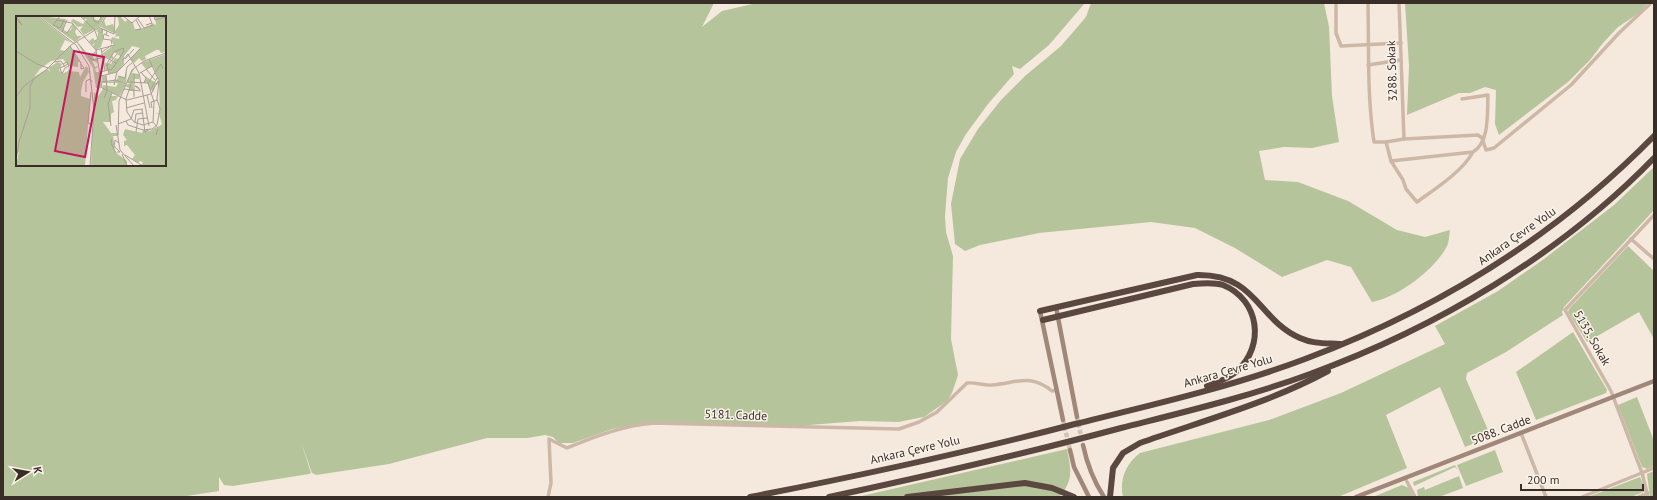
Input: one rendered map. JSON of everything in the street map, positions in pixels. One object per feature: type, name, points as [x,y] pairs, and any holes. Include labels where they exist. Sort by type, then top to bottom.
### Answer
[{"type":"highway","name":"Ankara Çevre Yolu","points":[[750,497],[1002,442],[1171,399],[1279,368],[1342,344],[1430,304],[1494,267],[1575,208],[1604,184],[1654,136]]},
{"type":"highway","points":[[1110,497],[1113,468],[1123,453],[1140,443],[1251,404],[1308,382],[1352,357],[1436,317],[1501,280],[1577,226],[1613,196],[1654,158]]},
{"type":"highway","points":[[1040,311],[1056,306],[1197,275],[1209,275],[1227,279],[1244,289],[1281,326],[1299,338],[1309,342],[1342,344]]},
{"type":"highway","points":[[1043,320],[1193,284],[1210,282],[1224,286],[1235,292],[1245,301],[1255,323],[1256,335],[1251,354],[1236,372],[1225,379],[1171,399]]},
{"type":"highway","points":[[829,497],[1063,444],[1182,413],[1276,385],[1352,357]]},
{"type":"highway","points":[[907,497],[1025,483],[1052,488],[1074,497]]},
{"type":"street","points":[[1336,3],[1336,33],[1341,46],[1401,43]]},
{"type":"street","points":[[1368,3],[1368,64],[1371,120],[1374,142],[1478,134],[1482,138],[1486,150],[1494,148],[1571,85],[1614,38],[1651,3]]},
{"type":"street","name":"3288. Sokak","points":[[1399,3],[1404,139]]},
{"type":"street","points":[[1368,64],[1401,60]]},
{"type":"street","points":[[1386,142],[1388,156],[1403,180],[1406,189],[1417,202],[1441,185],[1470,158],[1473,152],[1483,142],[1487,124],[1488,95],[1462,99]]},
{"type":"street","points":[[1391,161],[1473,152]]},
{"type":"street","name":"5135. Sokak","points":[[1648,495],[1642,473],[1613,397],[1565,310],[1654,215]]},
{"type":"street","points":[[1631,239],[1654,258]]},
{"type":"street","points":[[1056,306],[1077,417]]},
{"type":"street","points":[[1040,311],[1063,420]]},
{"type":"street","name":"5181. Cadde","points":[[548,497],[551,483],[549,439],[567,448],[598,434],[615,429],[654,424],[899,428],[919,422],[937,412],[951,400],[963,385],[972,383],[990,385],[1024,380],[1044,384],[1052,391],[1057,390]]},
{"type":"street","name":"5088. Cadde","points":[[1356,497],[1654,381]]},
{"type":"street","points":[[1521,432],[1546,497]]},
{"type":"street","points":[[1083,445],[1087,464],[1095,483],[1104,497]]},
{"type":"street","points":[[1070,450],[1074,467],[1081,484],[1089,497]]},
{"type":"street","points":[[1582,497],[1654,468]]},
{"type":"street","points":[[1405,478],[1415,497]]},
{"type":"street","points":[[1638,497],[1648,495]]},
{"type":"green space","points":[[3,3],[714,3],[702,27],[722,11],[757,3],[1085,3],[1049,45],[1020,69],[1012,66],[1014,74],[988,104],[966,134],[956,152],[948,178],[945,216],[946,232],[953,256],[951,339],[958,375],[952,393],[947,401],[924,417],[898,422],[860,421],[809,425],[634,425],[612,429],[573,443],[559,443],[553,437],[545,435],[527,438],[487,438],[389,464],[316,475],[312,473],[301,442],[311,473],[309,474],[233,486],[224,485],[219,477],[219,491],[180,497],[3,497]]},
{"type":"green space","points":[[1091,3],[1324,3],[1329,27],[1332,96],[1339,142],[1312,148],[1284,147],[1259,151],[1265,180],[1298,182],[1348,201],[1397,230],[1425,237],[1450,230],[1448,244],[1440,257],[1414,282],[1393,295],[1372,302],[1351,267],[1327,260],[1282,277],[1235,248],[1195,228],[1151,222],[1039,233],[980,245],[965,251],[955,244],[951,204],[960,159],[978,129],[1001,100],[1025,76],[1061,46],[1086,17]]},
{"type":"green space","points":[[1405,3],[1648,3],[1639,13],[1618,27],[1590,60],[1568,82],[1499,135],[1495,124],[1496,90],[1485,87],[1470,93],[1459,93],[1407,115],[1409,66]]},
{"type":"green space","points":[[1654,167],[1654,210],[1564,307],[1562,312],[1563,315],[1506,352],[1467,373],[1466,379],[1491,437],[1465,447],[1440,387],[1386,415],[1407,468],[1338,497],[1123,497],[1122,484],[1125,472],[1127,467],[1140,453],[1269,420],[1341,393],[1445,344],[1435,326],[1498,291],[1544,259],[1614,205]]},
{"type":"green space","points":[[1628,246],[1654,271],[1654,339],[1639,312],[1587,342],[1568,312],[1569,309]]},
{"type":"green space","points":[[1573,332],[1607,390],[1606,393],[1536,420],[1516,372]]},
{"type":"green space","points":[[1637,397],[1654,441],[1654,466],[1647,469],[1642,467],[1618,405]]},
{"type":"green space","points":[[1067,449],[1070,463],[1069,480],[1064,491],[1059,497],[857,497]]},
{"type":"green space","points":[[1495,450],[1503,472],[1466,486],[1457,465]]},
{"type":"green space","points":[[1455,465],[1458,470],[1455,467],[1414,486],[1413,482]]},
{"type":"green space","points":[[1654,471],[1654,497],[1650,497],[1647,474]]},
{"type":"green space","points":[[1459,476],[1463,488],[1439,497],[1418,497],[1417,490],[1424,487],[1425,490]]},
{"type":"green space","points":[[1640,477],[1646,491],[1631,497],[1588,497]]},
{"type":"green space","points":[[1402,485],[1409,488],[1413,497],[1373,497]]},
{"type":"tunnel","points":[[1077,417],[1082,441]]},
{"type":"tunnel","points":[[1063,420],[1070,450]]}]
